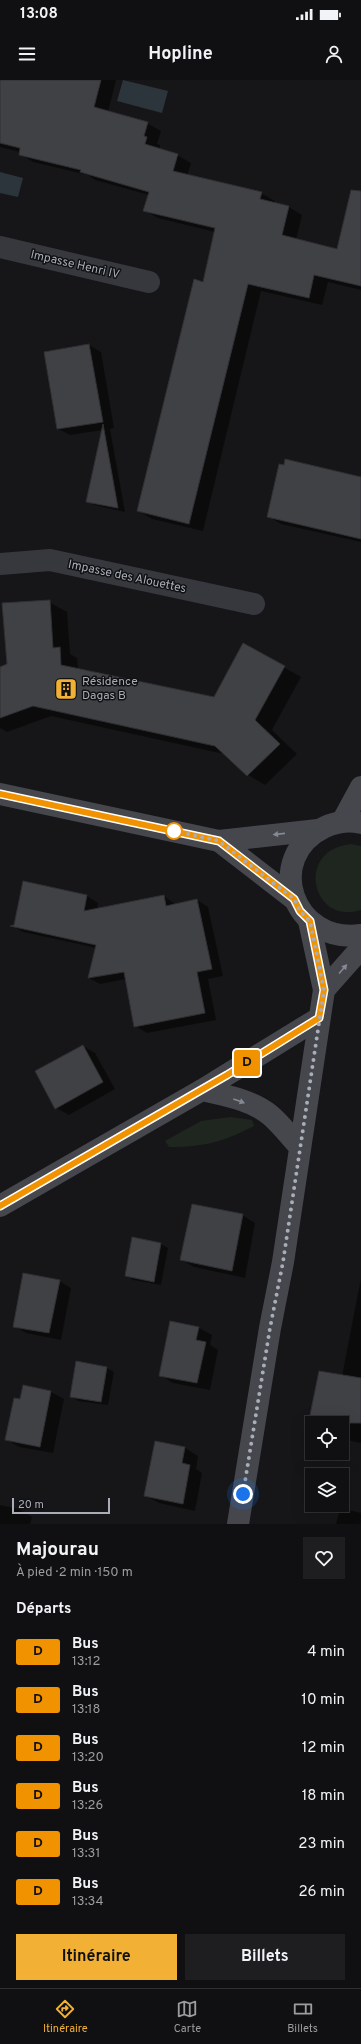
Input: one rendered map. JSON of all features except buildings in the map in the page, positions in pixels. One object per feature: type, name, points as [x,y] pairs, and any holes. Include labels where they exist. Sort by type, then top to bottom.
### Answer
[{"type":"street","name":"Impasse Henri IV","points":[[0,247],[149,282]]},
{"type":"street","name":"Impasse des Alouettes","points":[[0,564],[50,560],[254,604]]},
{"type":"street","points":[[0,794],[219,841],[318,830],[351,822],[361,787]]},
{"type":"street","points":[[318,830],[306,840],[294,861],[291,884],[294,899],[300,911],[310,921],[324,931],[342,936],[361,935]]},
{"type":"street","points":[[219,841],[294,899]]},
{"type":"street","points":[[238,1524],[270,1328],[283,1262],[324,990],[310,921]]},
{"type":"street","points":[[324,990],[361,948]]},
{"type":"street","points":[[0,1206],[202,1090],[319,1018]]},
{"type":"street","points":[[202,1090],[226,1096],[254,1106],[270,1115],[300,1147]]},
{"type":"shaded area","points":[[123,80],[168,91],[162,113],[117,101]]},
{"type":"shaded area","points":[[0,172],[23,178],[18,197],[0,193]]},
{"type":"shaded area","points":[[351,844],[361,846],[361,910],[344,912],[331,907],[321,898],[316,885],[316,872],[322,859],[333,849]]},
{"type":"shaded area","points":[[230,1117],[252,1120],[254,1126],[223,1140],[203,1145],[169,1147],[165,1141],[201,1121]]},
{"type":"bus line","name":"D","points":[[0,794],[219,841],[294,899],[300,911],[310,921],[324,990],[319,1018],[253,1060],[0,1206]]},
{"type":"place","name":"Résidence Dagas B","points":[[66,689]]},
{"type":"route","points":[[174,831],[219,841],[294,899],[300,911],[310,921],[324,990],[283,1262],[270,1328],[243,1494]]}]
